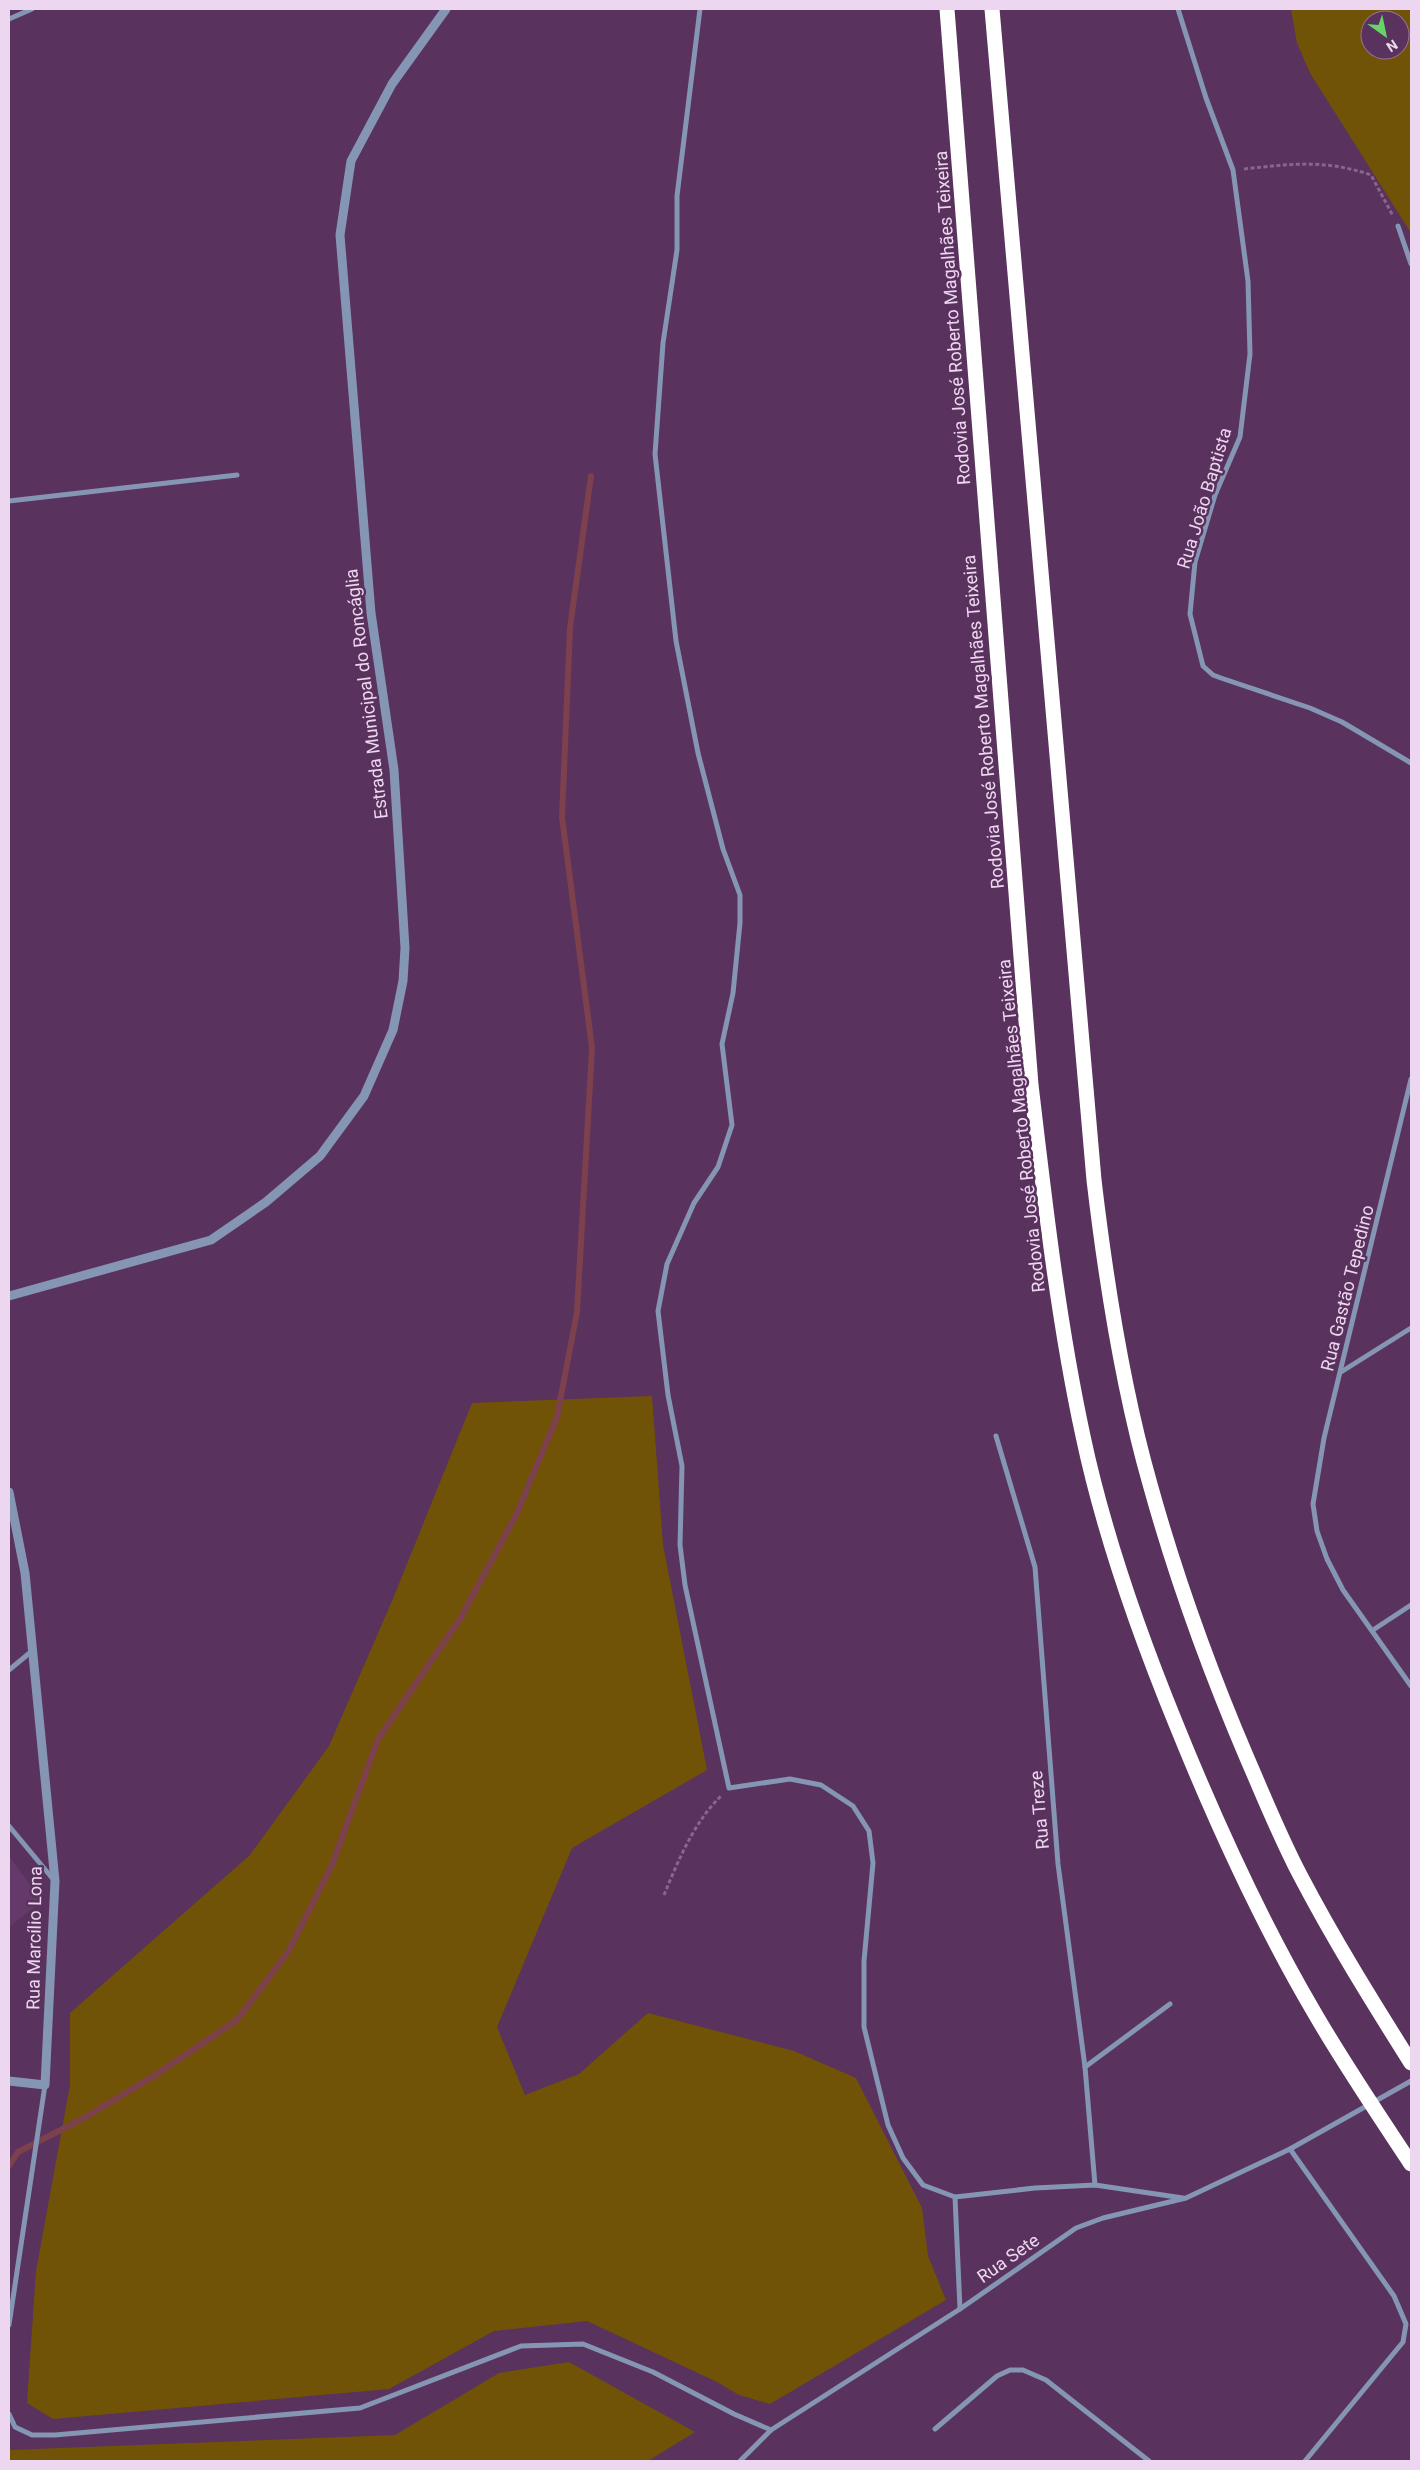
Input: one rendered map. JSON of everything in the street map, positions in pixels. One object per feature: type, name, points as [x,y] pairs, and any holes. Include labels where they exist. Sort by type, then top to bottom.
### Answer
[{"type":"highway","name":"Rodovia José Roberto Magalhães Teixeira","points":[[947,9],[1031,1085],[1051,1258],[1083,1438],[1117,1563],[1148,1654],[1192,1766],[1236,1864],[1273,1939],[1314,2013],[1411,2164]]},
{"type":"highway","points":[[992,9],[1090,1144],[1100,1228],[1127,1385],[1149,1482],[1180,1584],[1233,1725],[1299,1873],[1348,1962],[1411,2063]]},
{"type":"street","points":[[9,19],[32,9]]},
{"type":"street","name":"Estrada Municipal do Roncáglia","points":[[9,1296],[211,1240],[266,1202],[320,1156],[364,1096],[393,1030],[403,980],[405,948],[394,770],[372,613],[340,235],[351,161],[392,84],[446,9]]},
{"type":"street","points":[[700,9],[677,196],[676,250],[663,342],[655,454],[676,642],[698,753],[723,849],[740,895],[740,923],[733,993],[722,1044],[732,1125],[718,1167],[694,1203],[667,1264],[658,1311],[668,1394],[682,1466],[680,1545],[685,1585],[729,1788],[790,1779],[821,1785],[853,1806],[869,1831],[873,1863],[872,1891],[864,1961],[864,2027],[888,2125],[903,2158],[923,2185],[955,2197],[1035,2188],[1095,2185],[1186,2198]]},
{"type":"street","name":"Rua João Baptista","points":[[1178,9],[1206,98],[1233,170],[1248,281],[1250,354],[1240,437],[1215,495],[1195,562],[1190,614],[1203,666],[1213,675],[1310,708],[1342,722],[1411,764]]},
{"type":"street","points":[[1398,226],[1411,264]]},
{"type":"street","points":[[9,501],[237,475]]},
{"type":"street","name":"Rua Gastão Tepedino","points":[[1411,1079],[1324,1438],[1313,1504],[1317,1531],[1326,1558],[1343,1590],[1411,1686]]},
{"type":"street","points":[[1341,1372],[1411,1328]]},
{"type":"street","name":"Rua Treze","points":[[996,1436],[1035,1567],[1058,1864],[1085,2067],[1095,2185]]},
{"type":"street","name":"Rua Marcílio Lona","points":[[9,1492],[25,1573],[54,1881],[44,2085],[9,2325]]},
{"type":"street","points":[[1373,1630],[1411,1605]]},
{"type":"street","points":[[9,1670],[32,1651]]},
{"type":"street","points":[[9,1826],[54,1881]]},
{"type":"street","points":[[1085,2067],[1170,2004]]},
{"type":"street","points":[[9,2081],[44,2085]]},
{"type":"street","name":"Rua Sete","points":[[740,2461],[771,2430],[960,2309],[1076,2228],[1103,2218],[1186,2198],[1321,2132],[1411,2081]]},
{"type":"street","points":[[1290,2148],[1394,2296],[1406,2324],[1403,2342],[1305,2461]]},
{"type":"street","points":[[955,2197],[960,2309]]},
{"type":"street","points":[[9,2414],[15,2427],[32,2435],[55,2435],[360,2408],[521,2346],[583,2344],[653,2372],[734,2414],[771,2430]]},
{"type":"street","points":[[935,2429],[997,2376],[1010,2370],[1023,2370],[1046,2380],[1149,2461]]},
{"type":"path","points":[[1233,170],[1309,162],[1345,166],[1371,175],[1387,201],[1398,226]]},
{"type":"path","points":[[664,1896],[679,1859],[710,1807],[729,1788]]},
{"type":"shaded area","points":[[1291,9],[1411,9],[1411,233],[1310,73],[1297,43]]},
{"type":"shaded area","points":[[652,1396],[663,1545],[707,1770],[572,1848],[497,2027],[525,2095],[579,2074],[648,2013],[794,2051],[856,2078],[922,2208],[928,2256],[946,2300],[770,2404],[739,2395],[717,2382],[587,2321],[494,2331],[389,2389],[53,2419],[27,2403],[36,2271],[70,2085],[70,2013],[250,1855],[329,1746],[392,1601],[472,1403]]},
{"type":"shaded area","points":[[9,1856],[35,1891],[40,1903],[9,1927]]},
{"type":"shaded area","points":[[569,2362],[695,2432],[648,2461],[9,2461],[9,2450],[395,2435],[499,2373]]},
{"type":"waterway","points":[[9,2166],[18,2152],[84,2118],[157,2074],[237,2020],[288,1952],[332,1865],[378,1739],[460,1619],[516,1515],[557,1417],[577,1312],[592,1048],[562,817],[570,628],[591,476]]}]
